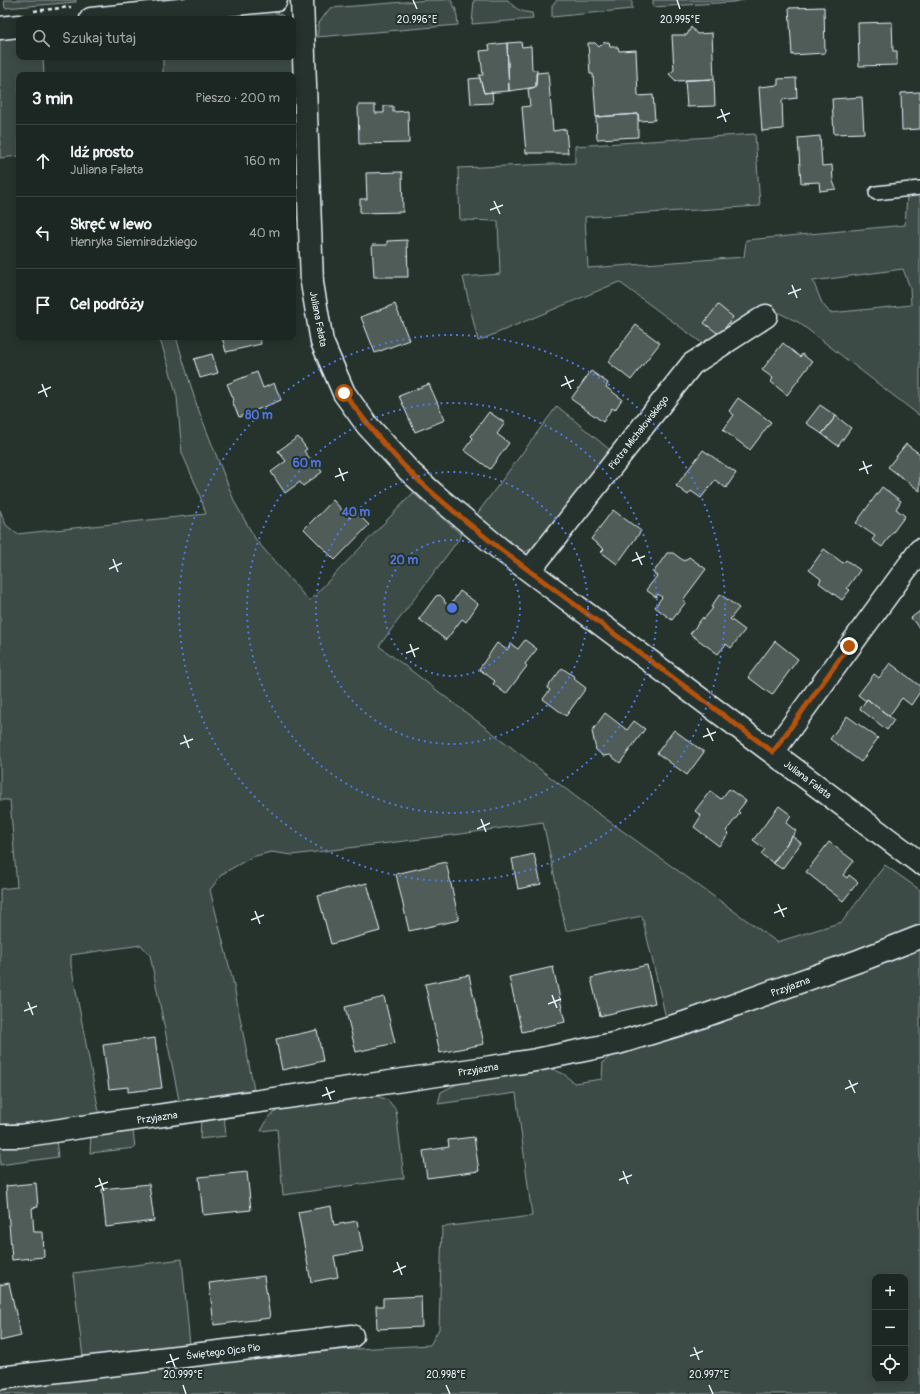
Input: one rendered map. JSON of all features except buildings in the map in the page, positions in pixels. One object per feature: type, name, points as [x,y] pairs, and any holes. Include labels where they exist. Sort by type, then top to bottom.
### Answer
[{"type":"street","points":[[120,16],[276,0]]},
{"type":"street","name":"Juliana Fałata","points":[[302,0],[312,283],[322,342],[344,393],[367,425],[408,471],[469,524],[500,549],[920,863]]},
{"type":"street","points":[[0,28],[16,26]]},
{"type":"street","name":"Piotra Michałowskiego","points":[[530,570],[692,364],[766,316]]},
{"type":"street","points":[[773,752],[920,550]]},
{"type":"street","name":"Przyjazna","points":[[10,1136],[244,1104],[492,1067],[536,1060],[618,1043],[684,1023],[862,960],[920,937]]},
{"type":"street","name":"Świętego Ojca Pio","points":[[0,1378],[352,1336]]},
{"type":"lane","points":[[876,193],[920,188]]},
{"type":"shaded area","points":[[4,0],[76,0],[76,2],[5,8]]},
{"type":"shaded area","points":[[429,0],[451,0],[456,10],[458,25],[317,37],[319,23],[330,8]]},
{"type":"shaded area","points":[[474,0],[508,0],[518,10],[532,13],[533,19],[472,24]]},
{"type":"shaded area","points":[[557,0],[632,0],[632,9],[552,17],[552,6]]},
{"type":"shaded area","points":[[653,0],[744,0],[653,7]]},
{"type":"shaded area","points":[[272,11],[283,16],[226,16]]},
{"type":"shaded area","points":[[16,37],[16,60],[43,60],[44,72],[16,72],[16,156],[0,158],[0,38]]},
{"type":"shaded area","points":[[163,60],[295,60],[295,72],[163,72]]},
{"type":"shaded area","points":[[755,134],[760,206],[585,217],[588,268],[744,257],[746,240],[905,225],[907,196],[920,195],[920,416],[798,322],[777,312],[755,311],[738,320],[721,338],[706,346],[619,282],[478,341],[463,277],[500,274],[498,221],[460,220],[458,168],[575,163],[575,146]],"holes":[[[903,269],[910,288],[911,305],[830,313],[822,303],[813,281]]]},
{"type":"shaded area","points":[[160,340],[177,340],[197,406],[235,503],[256,540],[309,601],[413,493],[462,535],[379,646],[588,806],[777,942],[842,922],[885,865],[920,890],[920,927],[666,1018],[642,916],[566,931],[543,822],[461,834],[292,855],[271,852],[252,857],[222,874],[210,890],[233,981],[255,1095],[180,1105],[150,955],[141,945],[71,955],[71,965],[100,1117],[0,1125],[0,889],[17,887],[10,800],[0,800],[0,510],[6,525],[17,534],[206,514],[198,490],[182,453],[177,397]]},
{"type":"shaded area","points":[[557,406],[610,450],[541,542],[525,552],[512,546],[474,518]]},
{"type":"shaded area","points":[[920,945],[920,1394],[0,1394],[0,1389],[301,1352],[430,1345],[439,1329],[442,1227],[532,1216],[516,1093],[438,1104],[441,1092],[461,1082],[550,1068],[564,1074],[574,1083],[602,1079],[603,1062],[611,1056],[691,1033],[804,993]]},
{"type":"shaded area","points":[[371,1094],[388,1100],[396,1110],[404,1178],[283,1195],[277,1129],[261,1131],[269,1117],[283,1106]]},
{"type":"shaded area","points":[[224,1116],[226,1136],[200,1139],[201,1119]]},
{"type":"shaded area","points":[[133,1130],[135,1148],[90,1153],[91,1134]]},
{"type":"shaded area","points":[[56,1139],[58,1157],[0,1165],[0,1143]]},
{"type":"shaded area","points":[[182,1259],[190,1346],[83,1358],[73,1273]]},
{"type":"route","points":[[344,393],[367,425],[408,471],[469,524],[500,549],[773,752],[849,646]]}]
